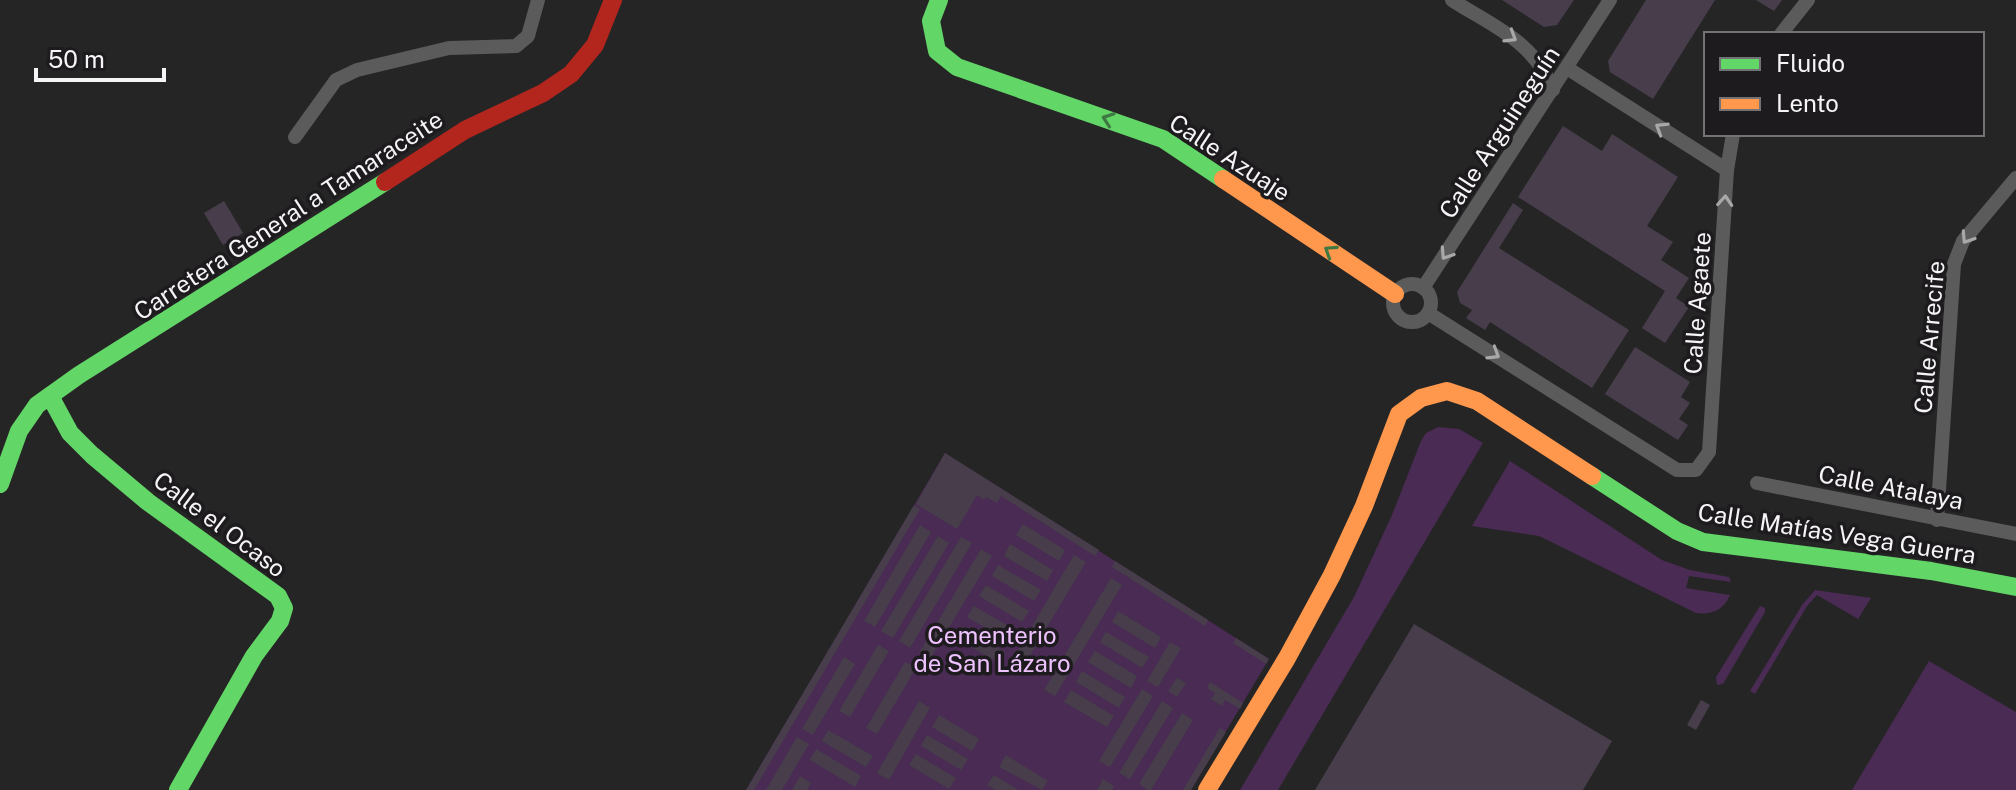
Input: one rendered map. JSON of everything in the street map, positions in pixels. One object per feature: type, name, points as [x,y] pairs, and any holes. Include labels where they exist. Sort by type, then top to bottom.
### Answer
[{"type":"street","points":[[295,137],[336,80],[357,70],[449,48],[516,46],[528,36],[538,0]]},
{"type":"street","name":"Carretera General a Tamaraceite","points":[[0,484],[19,431],[37,405],[465,130],[543,93],[571,74],[595,45],[613,0]]},
{"type":"street","name":"Calle Azuaje","points":[[939,0],[931,21],[937,51],[957,67],[1163,139],[1395,294]]},
{"type":"street","points":[[1452,0],[1529,49],[1545,69],[1553,90]]},
{"type":"street","name":"Calle Arguineguín","points":[[1423,288],[1610,0]]},
{"type":"street","points":[[1783,32],[1808,0]]},
{"type":"street","points":[[1567,68],[1727,170]]},
{"type":"street","name":"Calle Agaete","points":[[1428,313],[1677,470],[1696,470],[1709,452],[1727,170],[1733,136]]},
{"type":"street","name":"Calle Arrecife","points":[[1937,520],[1954,264],[1963,241],[2016,178]]},
{"type":"street","points":[[1405,285],[1423,288],[1429,297],[1428,313],[1414,322],[1402,319],[1393,305],[1395,294],[1405,285]]},
{"type":"street","name":"Calle Matías Vega Guerra","points":[[1207,790],[1287,658],[1332,575],[1364,506],[1399,414],[1421,398],[1447,391],[1477,401],[1677,531],[1703,542],[1931,571],[2016,587]]},
{"type":"street","name":"Calle el Ocaso","points":[[50,396],[70,433],[92,455],[148,502],[278,596],[284,608],[280,621],[254,656],[178,790]]},
{"type":"street","name":"Calle Atalaya","points":[[1757,483],[2016,534]]},
{"type":"green space","points":[[1438,427],[1459,429],[1483,443],[1278,790],[1240,790],[1354,597],[1392,515],[1421,441],[1426,433]]},
{"type":"green space","name":"Cementerio de San Lázaro","points":[[945,453],[1269,659],[1191,790],[746,790]]},
{"type":"green space","points":[[1510,461],[1662,560],[1690,570],[1729,577],[1731,582],[1689,576],[1686,588],[1730,595],[1727,600],[1717,610],[1696,613],[1539,536],[1472,526]]},
{"type":"green space","points":[[1815,590],[1871,598],[1858,619],[1817,595],[1807,606],[1755,694],[1750,691],[1802,605]]},
{"type":"green space","points":[[1760,606],[1765,608],[1765,612],[1723,684],[1717,685],[1716,677]]},
{"type":"green space","points":[[1929,661],[2016,712],[2016,790],[1852,790]]},
{"type":"building","points":[[1502,0],[1574,0],[1557,25],[1544,27]]},
{"type":"building","points":[[1646,0],[1715,0],[1653,99],[1610,72],[1608,61]]},
{"type":"building","points":[[1756,0],[1782,0],[1774,11]]},
{"type":"building","points":[[1563,126],[1602,151],[1612,134],[1678,177],[1647,226],[1673,242],[1661,260],[1689,278],[1676,298],[1689,307],[1665,343],[1642,328],[1665,291],[1518,197]]},
{"type":"building","points":[[224,201],[243,233],[223,245],[204,213]]},
{"type":"building","points":[[1513,203],[1523,210],[1499,248],[1629,330],[1592,388],[1490,322],[1485,330],[1466,318],[1472,310],[1460,303],[1457,292]]},
{"type":"building","points":[[1635,347],[1690,382],[1681,397],[1690,403],[1679,419],[1688,425],[1678,440],[1605,394]]},
{"type":"building","points":[[945,453],[1099,550],[1095,556],[1001,496],[997,503],[977,495],[957,529],[916,504]]},
{"type":"building","points":[[914,505],[920,509],[754,790],[746,790]]},
{"type":"building","points":[[1023,524],[1065,550],[1059,561],[1016,535]]},
{"type":"building","points":[[920,525],[931,532],[875,627],[864,621]]},
{"type":"building","points":[[938,536],[949,543],[893,638],[881,631]]},
{"type":"building","points":[[961,537],[972,543],[910,648],[899,641]]},
{"type":"building","points":[[1010,544],[1053,570],[1047,581],[1004,556]]},
{"type":"building","points":[[981,549],[992,556],[930,659],[919,653]]},
{"type":"building","points":[[1074,555],[1086,562],[1019,674],[1008,667]]},
{"type":"building","points":[[1115,561],[1208,620],[1205,626],[1112,567]]},
{"type":"building","points":[[998,565],[1041,590],[1034,601],[992,576]]},
{"type":"building","points":[[1111,578],[1122,585],[1055,696],[1044,690]]},
{"type":"building","points":[[986,585],[1029,611],[1022,622],[979,596]]},
{"type":"building","points":[[974,606],[1017,631],[1010,642],[967,617]]},
{"type":"building","points":[[1118,611],[1161,637],[1155,648],[1112,622]]},
{"type":"building","points":[[1414,624],[1612,741],[1583,790],[1315,790]]},
{"type":"building","points":[[962,626],[1005,652],[998,663],[955,637]]},
{"type":"building","points":[[1106,632],[1149,657],[1142,668],[1100,642]]},
{"type":"building","points":[[1236,638],[1269,659],[1266,664],[1233,643]]},
{"type":"building","points":[[1170,642],[1181,648],[1158,687],[1147,681]]},
{"type":"building","points":[[878,645],[889,651],[850,717],[839,711]]},
{"type":"building","points":[[1095,651],[1137,676],[1131,688],[1088,662]]},
{"type":"building","points":[[844,657],[855,664],[813,735],[802,729]]},
{"type":"building","points":[[905,662],[916,668],[877,734],[866,728]]},
{"type":"building","points":[[1082,671],[1125,697],[1119,708],[1076,682]]},
{"type":"building","points":[[1177,678],[1186,683],[1177,697],[1168,691]]},
{"type":"building","points":[[1210,682],[1243,703],[1240,709],[1225,700],[1222,706],[1211,699],[1215,693],[1207,688]]},
{"type":"building","points":[[1142,689],[1153,696],[1110,767],[1099,761]]},
{"type":"building","points":[[1071,690],[1114,716],[1107,727],[1064,702]]},
{"type":"building","points":[[1701,700],[1710,705],[1696,730],[1687,725]]},
{"type":"building","points":[[919,701],[930,708],[889,780],[877,773]]},
{"type":"building","points":[[1162,701],[1173,708],[1130,779],[1119,773]]},
{"type":"building","points":[[1182,713],[1193,720],[1151,790],[1148,790],[1139,784]]},
{"type":"building","points":[[939,715],[979,739],[972,751],[932,727]]},
{"type":"building","points":[[1220,728],[1226,732],[1191,790],[1183,790]]},
{"type":"building","points":[[828,730],[873,756],[866,767],[822,741]]},
{"type":"building","points":[[927,735],[968,759],[961,770],[921,746]]},
{"type":"building","points":[[797,737],[809,744],[782,790],[766,790]]},
{"type":"building","points":[[816,749],[861,776],[855,787],[810,760]]},
{"type":"building","points":[[916,754],[956,778],[949,789],[909,765]]},
{"type":"building","points":[[1006,755],[1048,781],[1042,790],[999,767]]},
{"type":"building","points":[[994,775],[1019,790],[995,790],[987,785]]},
{"type":"building","points":[[800,776],[811,783],[807,790],[792,790]]},
{"type":"building","points":[[1103,779],[1114,786],[1112,790],[1097,790]]},
{"type":"traffic: fast","points":[[939,0],[931,21],[937,51],[957,67],[1163,139],[1223,179]]},
{"type":"traffic: fast","points":[[0,484],[19,431],[37,405],[79,375],[385,182]]},
{"type":"traffic: fast","points":[[50,396],[70,433],[92,455],[148,502],[278,596],[284,608],[280,621],[254,656],[178,790]]},
{"type":"traffic: fast","points":[[1592,476],[1677,531],[1703,542],[1931,571],[2016,587]]},
{"type":"traffic: slow","points":[[1223,179],[1395,294]]},
{"type":"traffic: slow","points":[[1207,790],[1287,658],[1332,575],[1364,506],[1399,414],[1421,398],[1447,391],[1477,401],[1592,476]]},
{"type":"traffic: jam","points":[[385,182],[465,130],[543,93],[571,74],[595,45],[613,0]]}]
